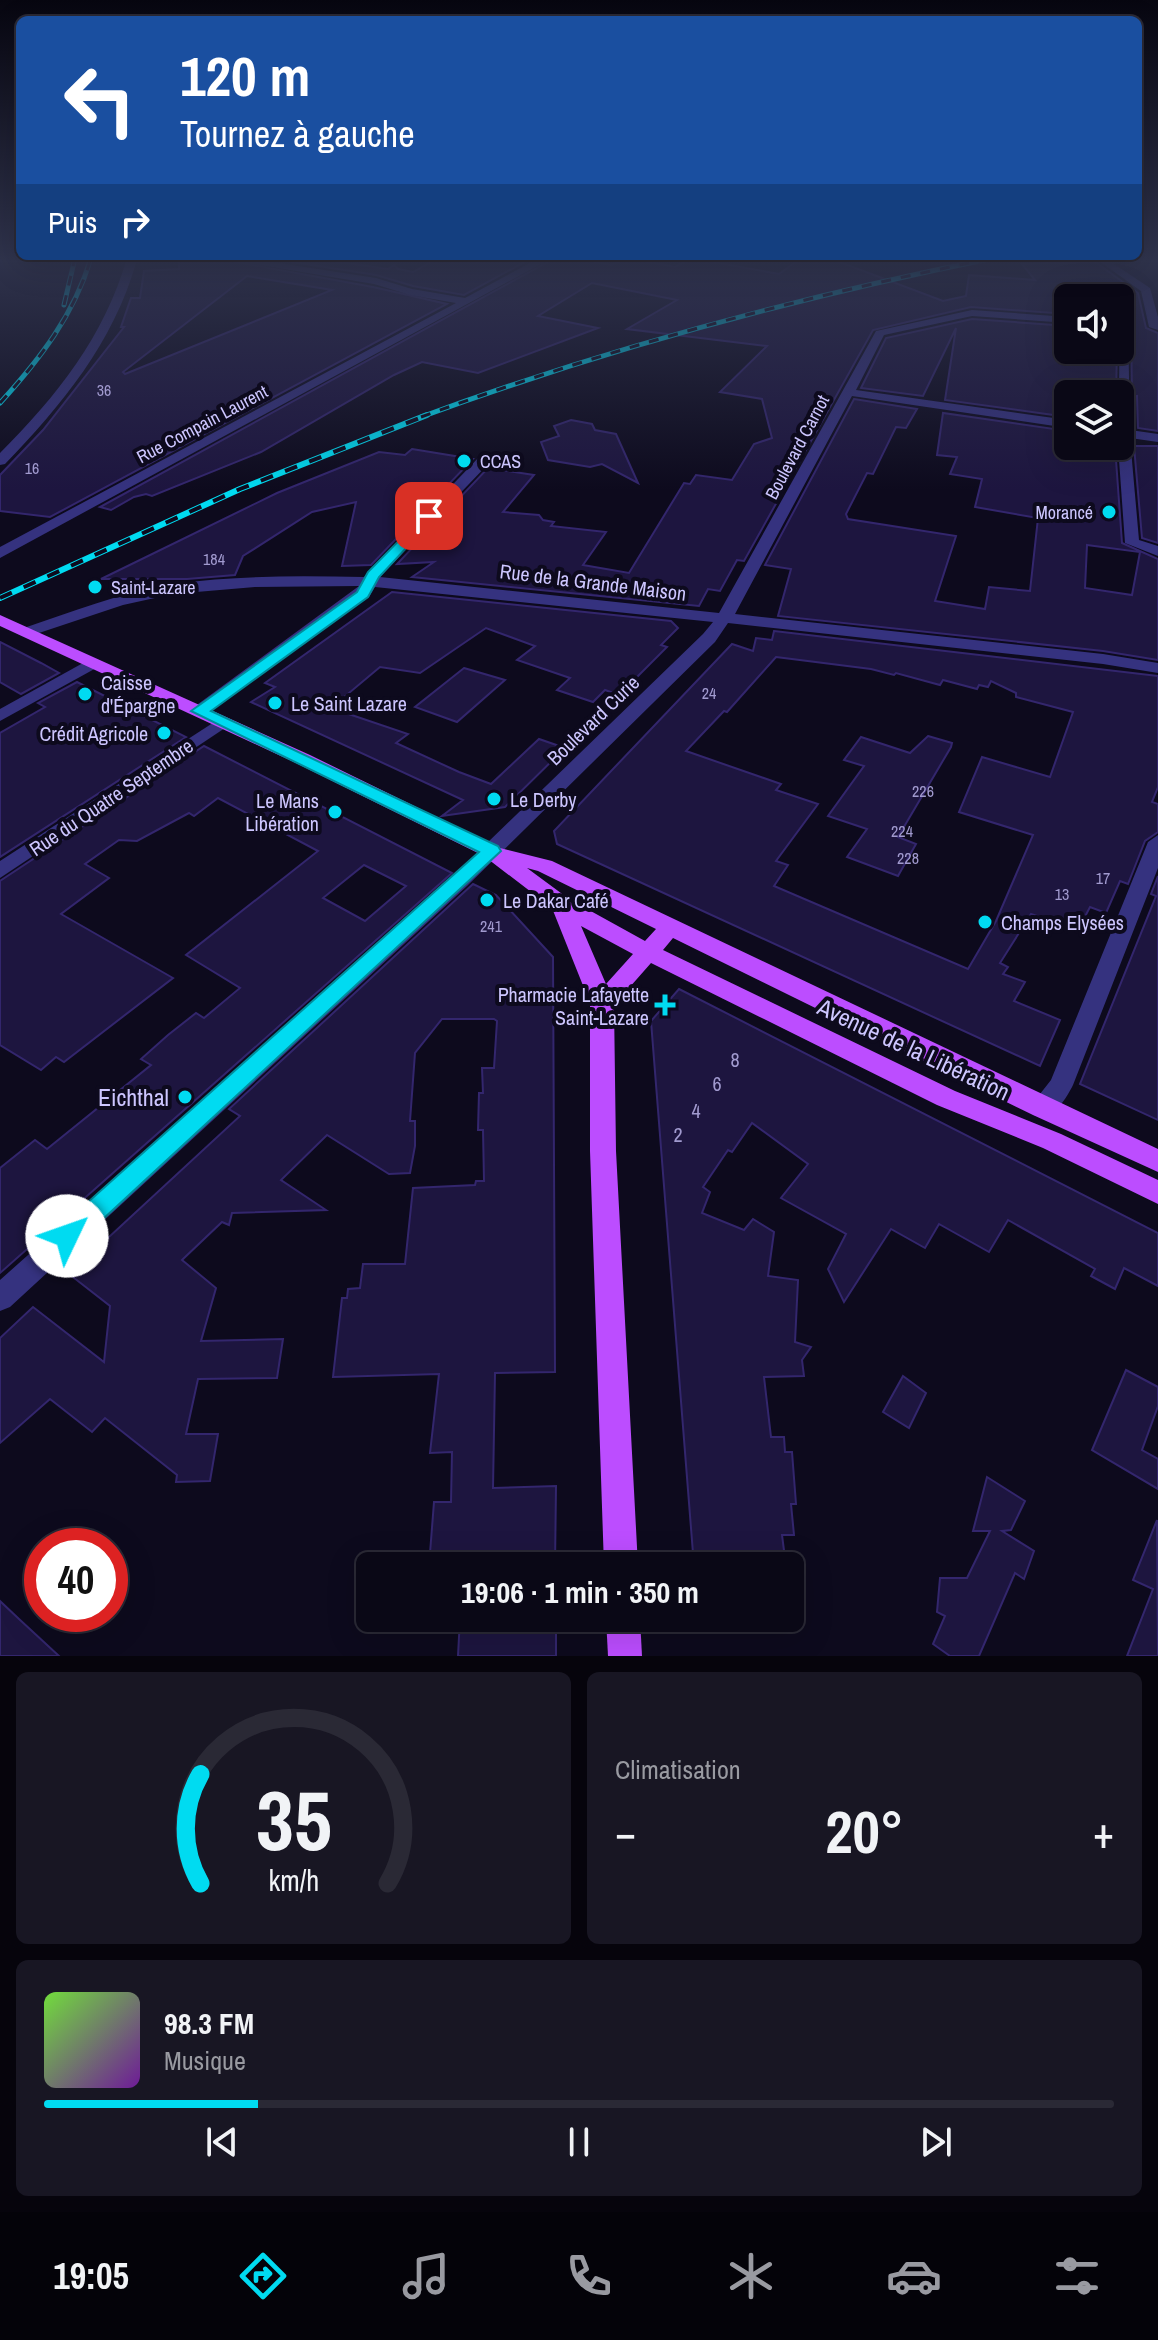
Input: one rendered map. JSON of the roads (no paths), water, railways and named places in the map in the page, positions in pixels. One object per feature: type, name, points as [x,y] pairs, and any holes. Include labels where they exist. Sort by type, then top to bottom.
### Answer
[{"type":"main road","points":[[0,620],[200,711],[491,851]]},
{"type":"main road","name":"Avenue de la Libération","points":[[491,851],[561,904],[605,931],[946,1098],[1052,1141],[1158,1193]]},
{"type":"main road","name":"Avenue de la Libération","points":[[491,851],[545,866],[1042,1108],[1158,1161]]},
{"type":"main road","points":[[561,904],[602,1003],[603,1151],[620,1552]]},
{"type":"main road","points":[[602,1003],[670,927]]},
{"type":"main road","points":[[624,1632],[625,1656]]},
{"type":"street","points":[[0,461],[50,407],[101,335]]},
{"type":"street","name":"Rue Compain Laurent","points":[[0,553],[403,335]]},
{"type":"street","name":"Boulevard Carnot","points":[[724,618],[879,335]]},
{"type":"street","points":[[1130,380],[1138,335]]},
{"type":"street","points":[[847,392],[1054,422]]},
{"type":"street","points":[[1134,434],[1158,438]]},
{"type":"street","points":[[200,711],[363,594],[373,575],[486,458]]},
{"type":"street","points":[[1125,460],[1132,543],[1158,551]]},
{"type":"street","name":"Rue de la Grande Maison","points":[[27,632],[103,606],[172,590],[288,581],[370,582],[458,588],[1103,659],[1158,668]]},
{"type":"street","name":"Boulevard Curie","points":[[0,1298],[491,851],[709,638],[724,618]]},
{"type":"street","points":[[0,716],[92,663]]},
{"type":"street","name":"Rue du Quatre Septembre","points":[[0,871],[222,722]]},
{"type":"street","points":[[1042,1108],[1061,1085],[1158,842]]},
{"type":"railway","points":[[0,403],[54,335]]},
{"type":"railway","points":[[421,417],[673,335]]},
{"type":"railway","points":[[0,598],[240,489],[427,415]]},
{"type":"place","name":"CCAS","points":[[464,461]]},
{"type":"place","name":"Morancé","points":[[1109,512]]},
{"type":"place","name":"Saint-Lazare","points":[[95,587]]},
{"type":"place","name":"Caisse d'Épargne","points":[[85,694]]},
{"type":"place","name":"Le Saint Lazare","points":[[275,703]]},
{"type":"place","name":"Crédit Agricole","points":[[164,733]]},
{"type":"place","name":"Le Derby","points":[[494,799]]},
{"type":"place","name":"Le Mans Libération","points":[[335,812]]},
{"type":"place","name":"Le Dakar Café","points":[[487,900]]},
{"type":"place","name":"Champs Elysées","points":[[985,922]]},
{"type":"place","name":"Pharmacie Lafayette Saint-Lazare","points":[[665,1005]]},
{"type":"place","name":"Eichthal","points":[[185,1097]]}]
